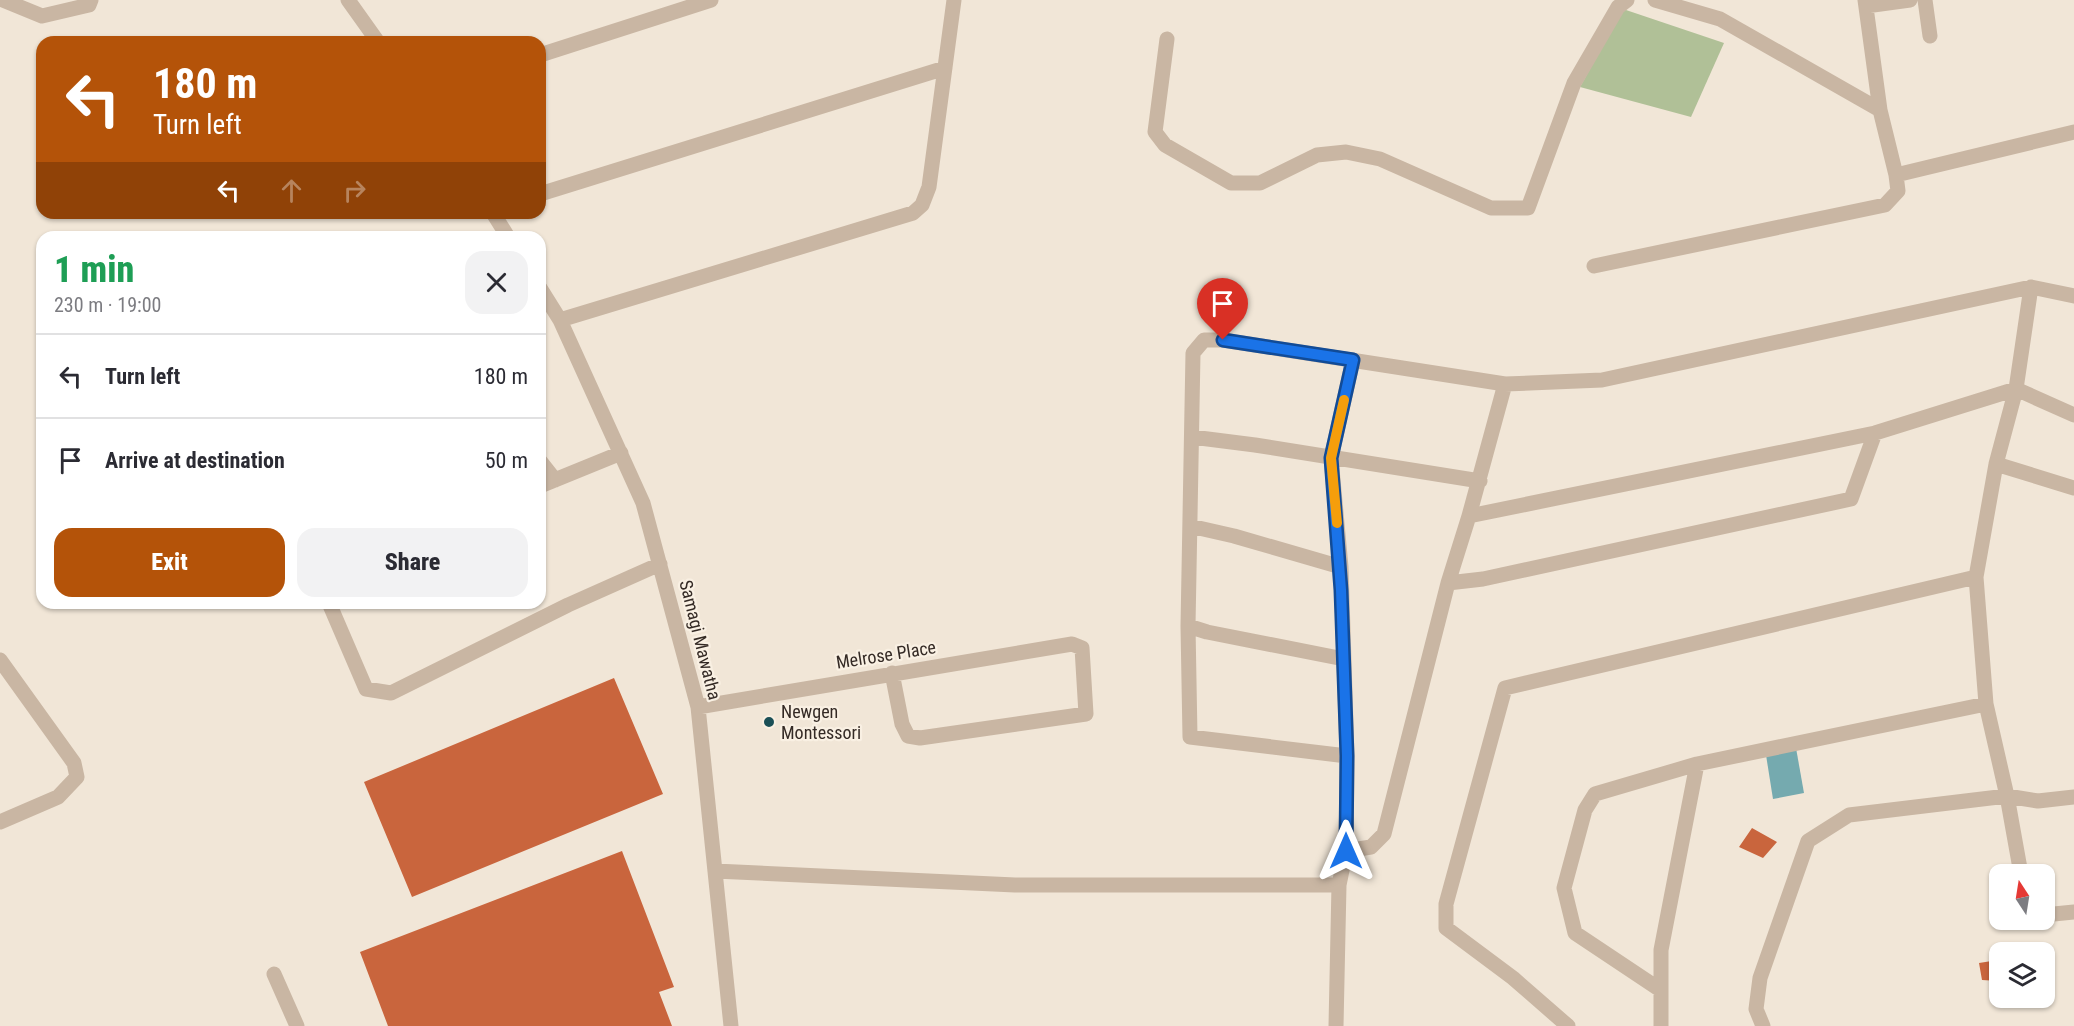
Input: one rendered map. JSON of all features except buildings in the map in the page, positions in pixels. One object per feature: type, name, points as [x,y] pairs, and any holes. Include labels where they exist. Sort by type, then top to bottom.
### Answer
[{"type":"street","points":[[3,0],[42,16],[89,5],[91,0]]},
{"type":"street","points":[[348,0],[374,36]]},
{"type":"street","points":[[546,53],[711,0]]},
{"type":"street","points":[[560,320],[913,213],[922,206],[928,187],[954,0]]},
{"type":"street","points":[[1167,39],[1155,132],[1165,145],[1232,183],[1260,183],[1317,155],[1346,152],[1380,159],[1491,208],[1528,208],[1574,83],[1618,7],[1627,0]]},
{"type":"street","points":[[1655,0],[1720,19],[1880,110]]},
{"type":"street","points":[[1594,266],[1885,205],[1898,191],[1880,110],[1866,3],[1910,0]]},
{"type":"street","points":[[1925,0],[1930,36]]},
{"type":"street","points":[[546,192],[945,68]]},
{"type":"street","points":[[1896,174],[2074,132]]},
{"type":"street","points":[[1347,756],[1190,737],[1188,626],[1193,353],[1204,340],[1223,340],[1505,384],[1602,380],[2031,287],[2074,296]]},
{"type":"street","points":[[2020,864],[1986,704],[1976,577],[1996,464],[2016,389],[2031,287]]},
{"type":"street","name":"Samagi Mawatha","points":[[546,298],[560,320],[643,503],[698,707],[731,1026]]},
{"type":"street","points":[[1336,1026],[1339,885],[1346,851],[1347,756],[1341,567],[1331,458],[1353,360]]},
{"type":"street","points":[[1346,851],[1371,847],[1384,834],[1448,584],[1480,481],[1505,384]]},
{"type":"street","points":[[1469,516],[1875,433],[2016,389],[2074,415]]},
{"type":"street","points":[[1448,584],[1483,579],[1851,499],[1875,433]]},
{"type":"street","points":[[1192,437],[1480,481]]},
{"type":"street","points":[[546,484],[621,453]]},
{"type":"street","points":[[1996,464],[2074,488]]},
{"type":"street","points":[[546,469],[555,480]]},
{"type":"street","points":[[1190,526],[1234,536],[1341,567]]},
{"type":"street","points":[[332,609],[366,688],[392,693],[568,605],[660,564]]},
{"type":"street","points":[[1568,1026],[1513,978],[1446,928],[1446,904],[1505,688],[1976,577]]},
{"type":"street","points":[[1188,626],[1207,632],[1344,659]]},
{"type":"street","name":"Melrose Place","points":[[698,707],[892,673],[1072,644],[1082,648],[1086,714],[920,738],[908,736],[902,724],[892,673]]},
{"type":"street","points":[[0,660],[74,763],[77,777],[58,797],[0,822]]},
{"type":"street","points":[[1659,989],[1575,933],[1564,888],[1585,810],[1595,794],[1697,764],[1986,704]]},
{"type":"street","points":[[1661,1026],[1659,989],[1661,950],[1697,764]]},
{"type":"street","points":[[1763,1026],[1756,1009],[1760,978],[1808,841],[1849,815],[2007,796],[2038,801],[2074,798]]},
{"type":"street","points":[[715,872],[1015,885],[1339,885]]},
{"type":"street","points":[[2055,914],[2074,912]]},
{"type":"street","points":[[274,974],[297,1026]]},
{"type":"green space","points":[[1623,9],[1724,43],[1691,117],[1580,87]]},
{"type":"water","points":[[1796,748],[1804,793],[1773,799],[1766,755]]},
{"type":"slow traffic","points":[[1337,523],[1331,458],[1344,400]]},
{"type":"place","name":"Newgen Montessori","points":[[769,722]]},
{"type":"route","points":[[1223,340],[1353,360],[1331,458],[1341,567],[1347,756],[1346,851]]}]
